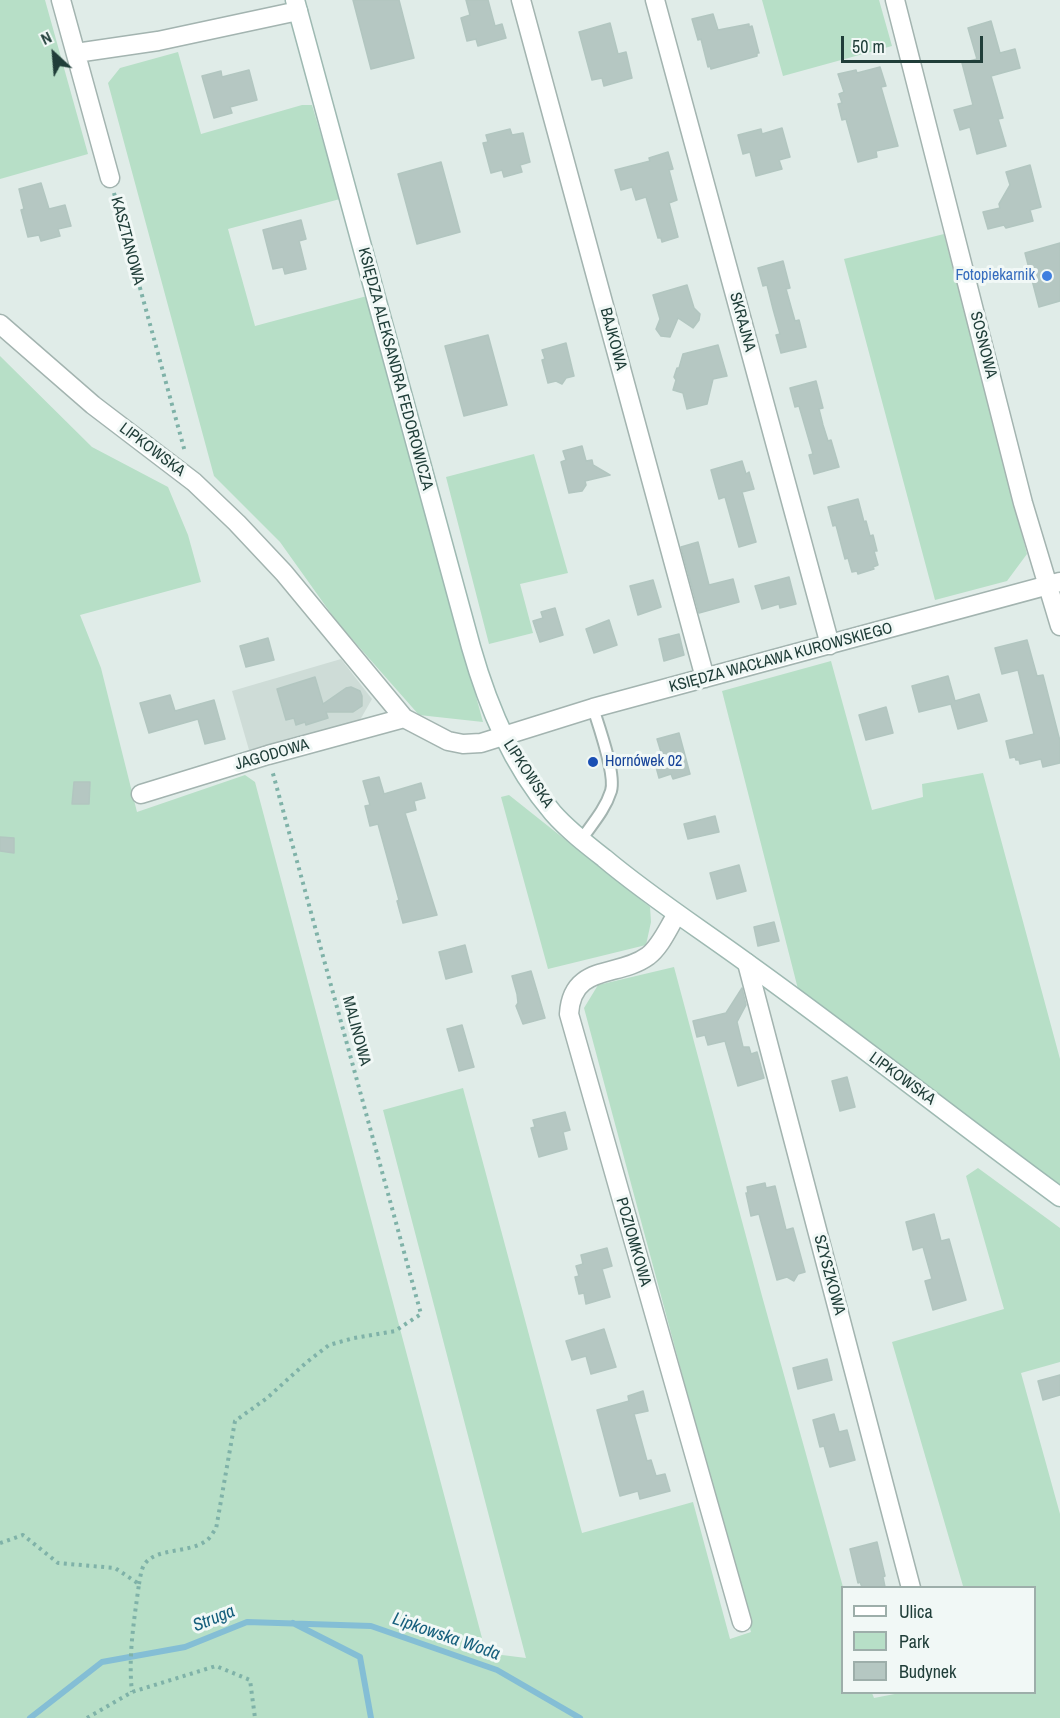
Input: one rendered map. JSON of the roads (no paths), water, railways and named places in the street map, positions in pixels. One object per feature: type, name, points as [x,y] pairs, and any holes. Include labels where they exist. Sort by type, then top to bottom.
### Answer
[{"type":"street","name":"KASZTANOWA","points":[[61,0],[110,178]]},
{"type":"street","name":"BAJKOWA","points":[[521,0],[705,678]]},
{"type":"street","name":"SKRAJNA","points":[[655,0],[830,645]]},
{"type":"street","name":"SOSNOWA","points":[[895,0],[1023,503],[1054,583],[1060,626]]},
{"type":"street","points":[[76,53],[158,41],[297,5]]},
{"type":"street","name":"KSIĘDZA ALEKSANDRA FEDOROWICZA","points":[[297,5],[482,686],[503,735]]},
{"type":"street","name":"LIPKOWSKA","points":[[0,324],[93,405],[194,482],[284,573],[404,718],[448,741],[463,744],[481,743],[503,735],[531,784],[555,814],[581,840],[677,914],[747,963],[1060,1197]]},
{"type":"street","name":"KSIĘDZA WACŁAWA KUROWSKIEGO","points":[[503,735],[593,708],[1054,583]]},
{"type":"street","name":"JAGODOWA","points":[[141,794],[268,755],[404,718]]},
{"type":"street","name":"POZIOMKOWA","points":[[677,914],[658,946],[648,956],[593,976],[579,986],[570,1002],[569,1014],[742,1622]]},
{"type":"street","name":"SZYSZKOWA","points":[[747,963],[911,1586]]},
{"type":"lane","points":[[581,840],[602,810],[612,789],[606,754],[593,708]]},
{"type":"waterway","name":"Lipkowska Woda","points":[[30,1718],[102,1662],[185,1647],[247,1622],[371,1626],[497,1670],[580,1718]]},
{"type":"waterway","name":"Struga","points":[[293,1623],[360,1657],[371,1718]]},
{"type":"place","name":"Fotopiekarnik","points":[[1047,276]]},
{"type":"place","name":"Hornówek 02","points":[[593,762]]}]
